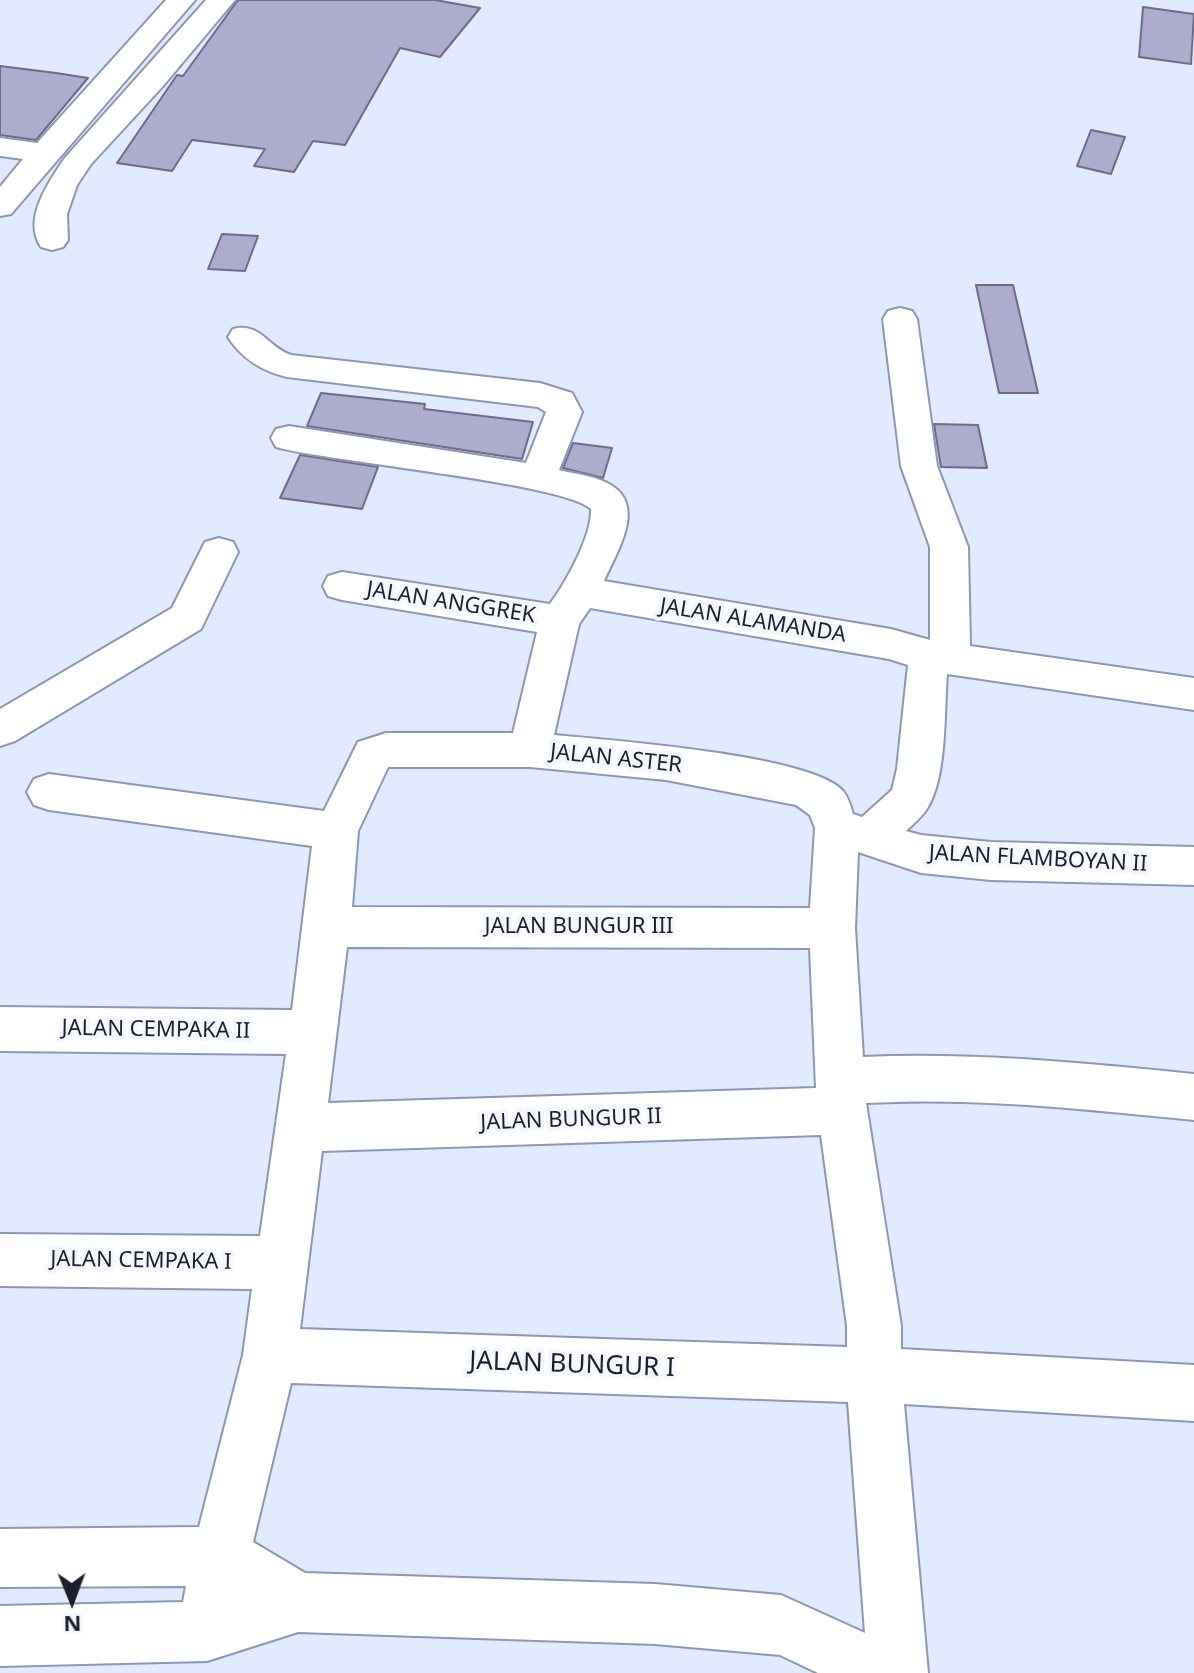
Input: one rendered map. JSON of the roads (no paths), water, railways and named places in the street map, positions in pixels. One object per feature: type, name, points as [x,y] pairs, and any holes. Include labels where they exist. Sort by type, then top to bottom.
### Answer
[{"type":"street","points":[[0,207],[44,153],[181,0]]},
{"type":"street","points":[[52,240],[51,214],[62,185],[79,159],[153,80],[221,0]]},
{"type":"street","points":[[115,75],[153,80]]},
{"type":"street","points":[[0,147],[44,153]]},
{"type":"street","points":[[898,1673],[874,1375],[874,1326],[841,1096],[832,928],[854,832],[911,799],[918,769],[928,663],[937,656],[949,547],[919,466],[900,319]]},
{"type":"street","points":[[245,337],[270,360],[287,366],[540,395],[560,401],[564,412],[538,478]]},
{"type":"street","points":[[289,438],[538,478],[597,493],[609,505],[610,521],[570,606],[530,750]]},
{"type":"street","points":[[0,729],[187,618],[219,552]]},
{"type":"street","name":"JALAN ANGGREK","points":[[342,586],[570,606]]},
{"type":"street","name":"JALAN ALAMANDA","points":[[570,606],[891,644],[937,656],[1194,694]]},
{"type":"street","name":"JALAN ASTER","points":[[336,831],[373,754],[386,750],[530,750],[666,763],[783,783],[811,792],[828,804],[854,832]]},
{"type":"street","points":[[49,792],[336,831],[327,927],[270,1355],[221,1556],[207,1631]]},
{"type":"street","name":"JALAN FLAMBOYAN II","points":[[854,832],[921,854],[991,861],[1194,866]]},
{"type":"street","name":"JALAN BUNGUR III","points":[[327,927],[832,928]]},
{"type":"street","name":"JALAN CEMPAKA II","points":[[0,1029],[313,1032]]},
{"type":"street","name":"JALAN BUNGUR II","points":[[300,1128],[841,1096],[925,1077],[1013,1079],[1194,1097]]},
{"type":"street","name":"JALAN CEMPAKA I","points":[[0,1260],[282,1263]]},
{"type":"street","name":"JALAN BUNGUR I","points":[[270,1355],[874,1375],[1194,1393]]},
{"type":"street","points":[[0,1558],[221,1556],[298,1602]]},
{"type":"street","points":[[0,1636],[207,1631],[298,1602],[671,1615],[781,1625],[825,1658],[877,1673]]}]
